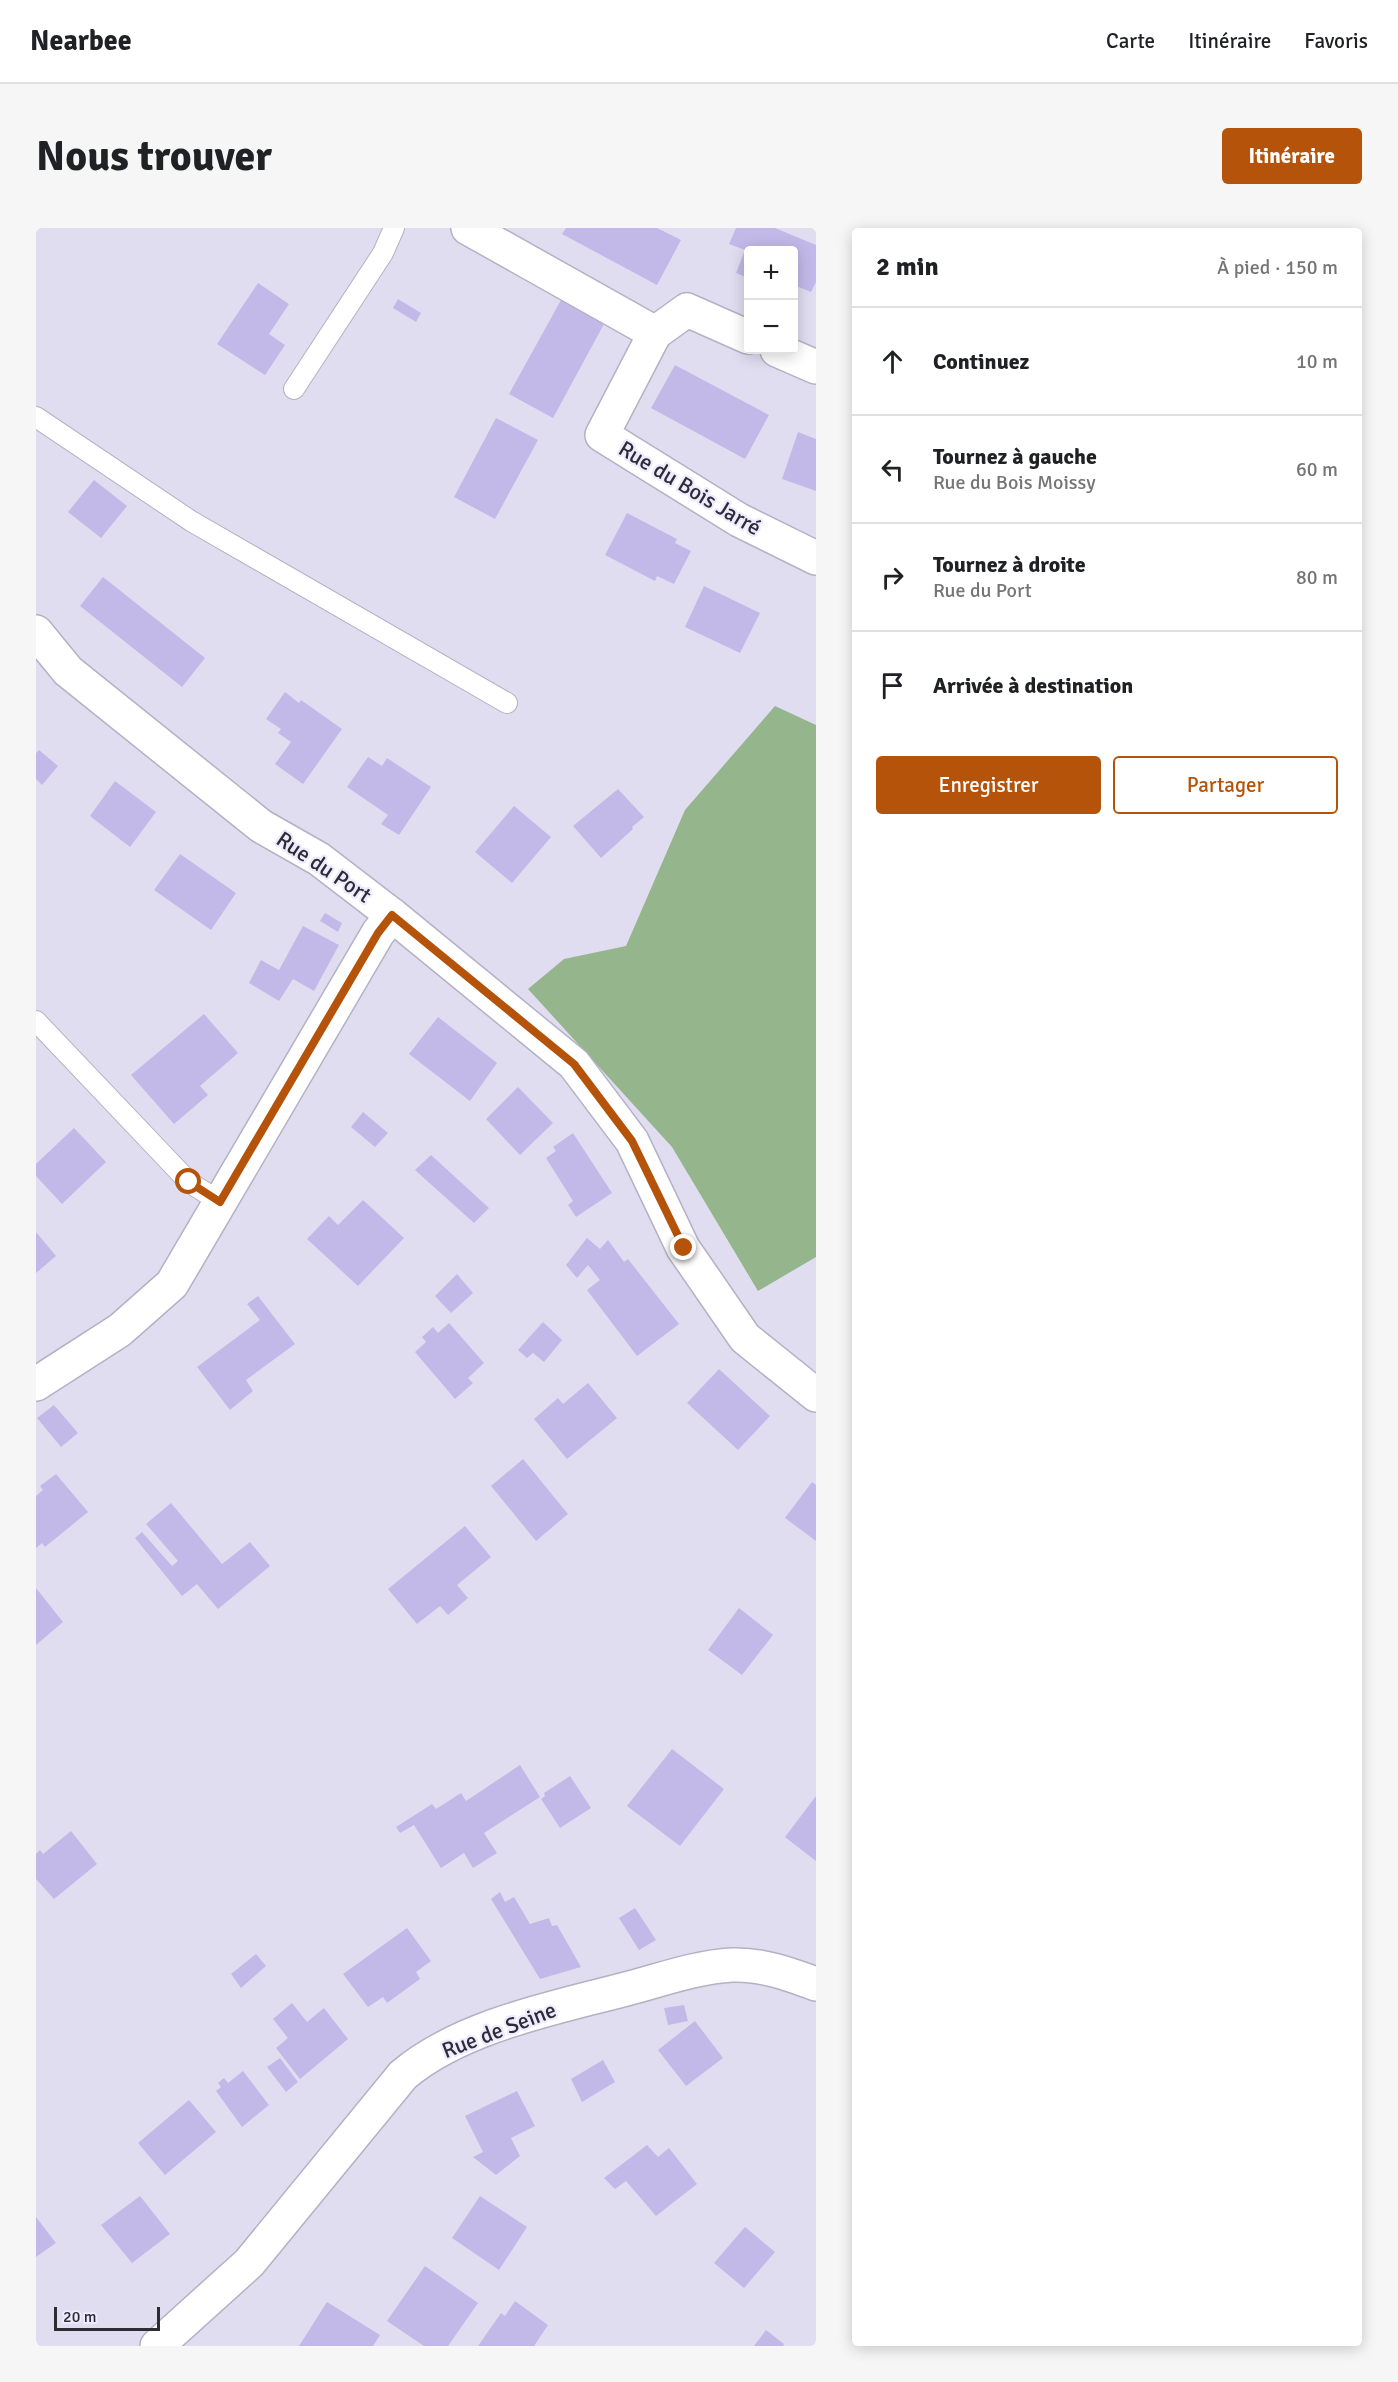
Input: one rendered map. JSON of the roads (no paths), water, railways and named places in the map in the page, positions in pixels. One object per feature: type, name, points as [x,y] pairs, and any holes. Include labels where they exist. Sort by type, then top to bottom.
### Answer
[{"type":"street","points":[[468,228],[655,333],[687,310],[744,335]]},
{"type":"street","name":"Rue du Bois Jarré","points":[[655,333],[602,435],[739,520],[816,558]]},
{"type":"street","points":[[786,354],[816,367]]},
{"type":"street","name":"Rue du Port","points":[[36,632],[68,671],[252,818],[318,859],[392,915],[574,1064],[632,1141],[684,1248],[746,1338],[816,1395]]},
{"type":"street","points":[[36,1384],[120,1330],[172,1284],[378,933],[392,915]]},
{"type":"street","name":"Rue de Seine","points":[[157,2346],[249,2263],[403,2075],[415,2065],[447,2047],[527,2015],[703,1969],[734,1965],[761,1967],[782,1971],[816,1984]]},
{"type":"lane","points":[[294,390],[383,253],[394,228]]},
{"type":"lane","points":[[36,417],[191,521],[507,703]]},
{"type":"lane","points":[[36,1021],[189,1182],[220,1202]]}]
